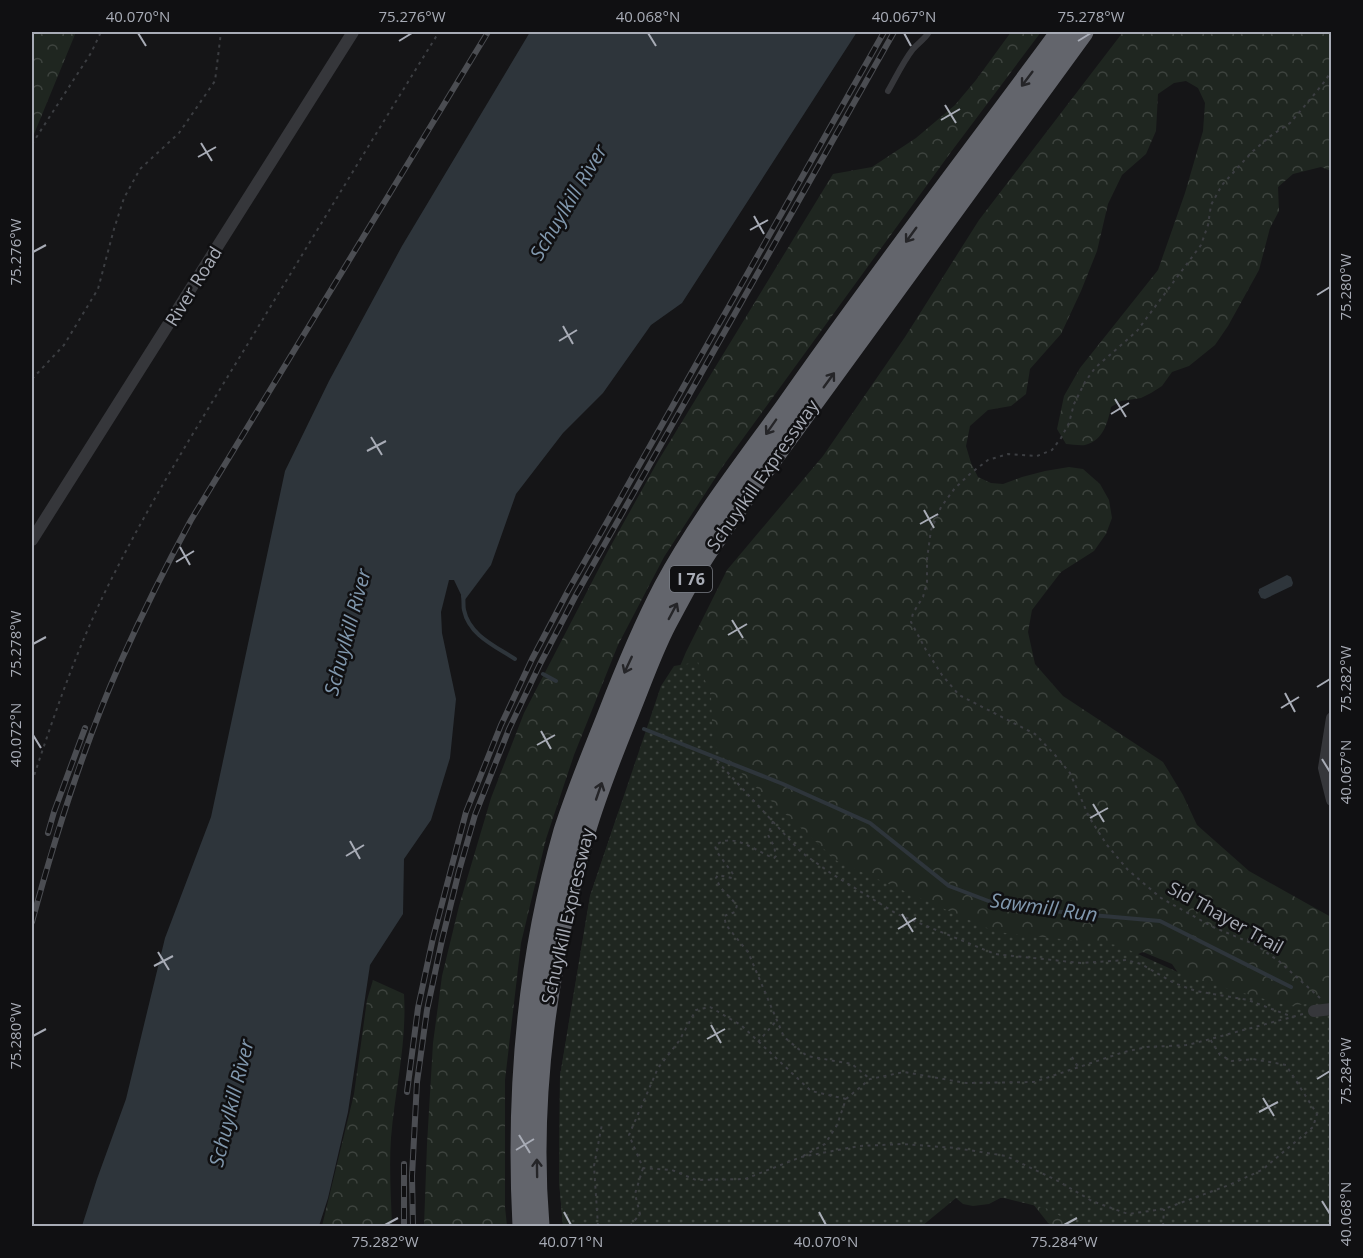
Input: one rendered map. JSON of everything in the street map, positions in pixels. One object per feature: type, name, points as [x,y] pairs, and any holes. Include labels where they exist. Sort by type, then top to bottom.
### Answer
[{"type":"highway","name":"Schuylkill Expressway","points":[[523,1227],[520,1154],[522,1090],[532,980],[545,907],[565,830],[590,758],[648,618],[695,534],[811,370],[1061,32]]},
{"type":"highway","name":"Schuylkill Expressway","points":[[539,1227],[537,1136],[540,1065],[552,973],[571,881],[586,830],[606,769],[651,656],[706,554],[749,491],[1083,32]]},
{"type":"street","name":"River Road","points":[[32,540],[353,32]]},
{"type":"street","points":[[1332,718],[1324,768],[1332,800]]},
{"type":"street","points":[[1314,1011],[1327,1005]]},
{"type":"lane","points":[[888,91],[915,46],[929,32]]},
{"type":"path","points":[[32,144],[91,53],[101,32]]},
{"type":"path","points":[[32,379],[64,345],[98,289],[124,198],[140,169],[179,133],[215,81],[220,32]]},
{"type":"path","points":[[32,782],[65,684],[83,640],[132,539],[208,408],[440,32]]},
{"type":"path","name":"Sid Thayer Trail","points":[[1327,1005],[1280,962],[1256,945],[1213,927],[1161,898],[1128,870],[1107,845],[1089,816],[1070,773],[1055,755],[1035,734],[959,695],[942,675],[911,622],[913,613],[923,597],[927,582],[931,530],[941,507],[955,488],[988,460],[1008,454],[1037,456],[1052,450],[1069,423],[1074,405],[1095,368],[1137,331],[1200,245],[1208,225],[1211,205],[1222,185],[1252,152],[1290,123],[1332,70]]},
{"type":"path","points":[[717,761],[801,852],[897,914],[995,954],[1081,963],[1126,960],[1141,964],[1174,983],[1196,991],[1248,1000],[1293,1017]]},
{"type":"path","points":[[774,821],[768,835],[774,846],[776,856],[774,858],[753,847],[728,840],[715,846],[733,874],[732,878],[718,875],[716,878],[720,887],[737,905],[735,912],[724,916],[726,925],[748,952],[784,1037],[807,1056],[852,1064],[870,1079]]},
{"type":"path","points":[[630,1227],[640,1214],[635,1194],[643,1168],[629,1135],[658,1068],[679,1041],[696,1010],[710,1007],[741,1025],[810,1091],[846,1099]]},
{"type":"path","points":[[643,1168],[672,1170],[696,1180],[744,1179],[801,1157],[825,1144],[837,1125],[846,1099],[870,1079],[904,1072],[966,1083],[1034,1082],[1124,1052],[1147,1047],[1188,1045],[1314,1011]]},
{"type":"path","points":[[758,1042],[777,1020]]},
{"type":"path","points":[[801,1157],[859,1146],[903,1144],[956,1148],[1006,1156],[1058,1181],[1092,1201],[1128,1214],[1164,1209],[1263,1170],[1313,1127],[1317,1114],[1286,1065],[1253,1059],[1232,1060],[1220,1055],[1210,1039]]},
{"type":"path","points":[[1072,1057],[1078,1068]]},
{"type":"path","points":[[598,1227],[594,1166],[602,1124]]},
{"type":"path","points":[[1163,1227],[1164,1209]]},
{"type":"green space","points":[[32,32],[76,32],[32,139]]},
{"type":"green space","points":[[1011,32],[1041,32],[723,466],[664,557],[618,645],[574,755],[546,839],[521,943],[505,1080],[507,1226],[424,1226],[433,1043],[442,976],[459,906],[491,798],[524,713],[609,549],[658,461],[833,174],[872,167],[916,138],[955,105]]},
{"type":"green space","points":[[1123,32],[1331,32],[1331,171],[1321,167],[1293,174],[1278,187],[1279,211],[1270,228],[1259,270],[1215,345],[1189,366],[1172,372],[1162,386],[1151,393],[1141,398],[1121,401],[1111,407],[1106,425],[1091,443],[1066,444],[1057,429],[1064,396],[1080,368],[1158,270],[1185,193],[1203,131],[1205,103],[1198,88],[1186,81],[1174,83],[1158,94],[1156,131],[1146,154],[1122,175],[1108,204],[1097,251],[1061,334],[1030,369],[1026,394],[1011,406],[988,410],[970,426],[966,446],[978,477],[991,483],[1003,484],[1045,471],[1069,467],[1083,469],[1100,484],[1109,500],[1112,518],[1106,534],[1094,551],[1061,572],[1032,610],[1028,632],[1035,664],[1063,696],[1163,762],[1183,795],[1197,825],[1249,871],[1331,917],[1331,1198],[1237,1226],[1053,1226],[1048,1223],[1026,1195],[1006,1195],[989,1204],[973,1206],[963,1204],[950,1193],[1195,998],[1172,964],[1143,952],[1107,967],[563,1226],[559,1181],[560,1076],[590,896],[618,813],[686,652],[727,570],[823,456],[905,337],[979,220]]},
{"type":"green space","points":[[698,662],[711,696],[713,744],[749,781],[837,861],[996,932],[1118,945],[1191,978],[1289,1006],[1331,1001],[1331,1226],[1076,1226],[1049,1209],[1004,1198],[956,1198],[922,1226],[563,1226],[559,1181],[560,1076],[590,896],[661,686],[674,666]]},
{"type":"green space","points":[[373,980],[404,994],[402,1049],[390,1149],[392,1226],[322,1226],[354,1094],[367,1000]]},
{"type":"water","name":"Schuylkill River","points":[[530,32],[857,32],[682,303],[651,325],[603,393],[563,433],[516,494],[491,565],[464,601],[454,580],[449,580],[441,612],[442,633],[456,699],[450,758],[431,820],[404,859],[403,914],[370,965],[348,1112],[328,1198],[319,1226],[82,1226],[126,1099],[165,938],[211,817],[285,471],[329,381],[402,246]]},
{"type":"water","points":[[1287,575],[1291,577],[1292,586],[1265,599],[1261,598],[1259,589]]},
{"type":"waterway","name":"Sawmill Run","points":[[463,596],[464,610],[471,626],[484,639],[515,659]]},
{"type":"waterway","name":"Sawmill Run","points":[[543,674],[556,681]]},
{"type":"waterway","name":"Sawmill Run","points":[[644,729],[783,784],[870,823],[949,886],[999,905],[1160,921],[1291,987]]},
{"type":"railway","points":[[32,922],[61,822],[95,723],[122,659],[164,572],[191,520],[488,32]]},
{"type":"railway","points":[[407,1092],[418,1008],[433,938],[466,812],[501,725],[568,591],[884,32]]},
{"type":"railway","points":[[413,1226],[412,1176],[417,1082],[427,1010],[442,940],[475,815],[509,729],[576,595],[894,32]]},
{"type":"railway","points":[[48,833],[85,728]]},
{"type":"railway","points":[[404,1164],[404,1226]]}]
